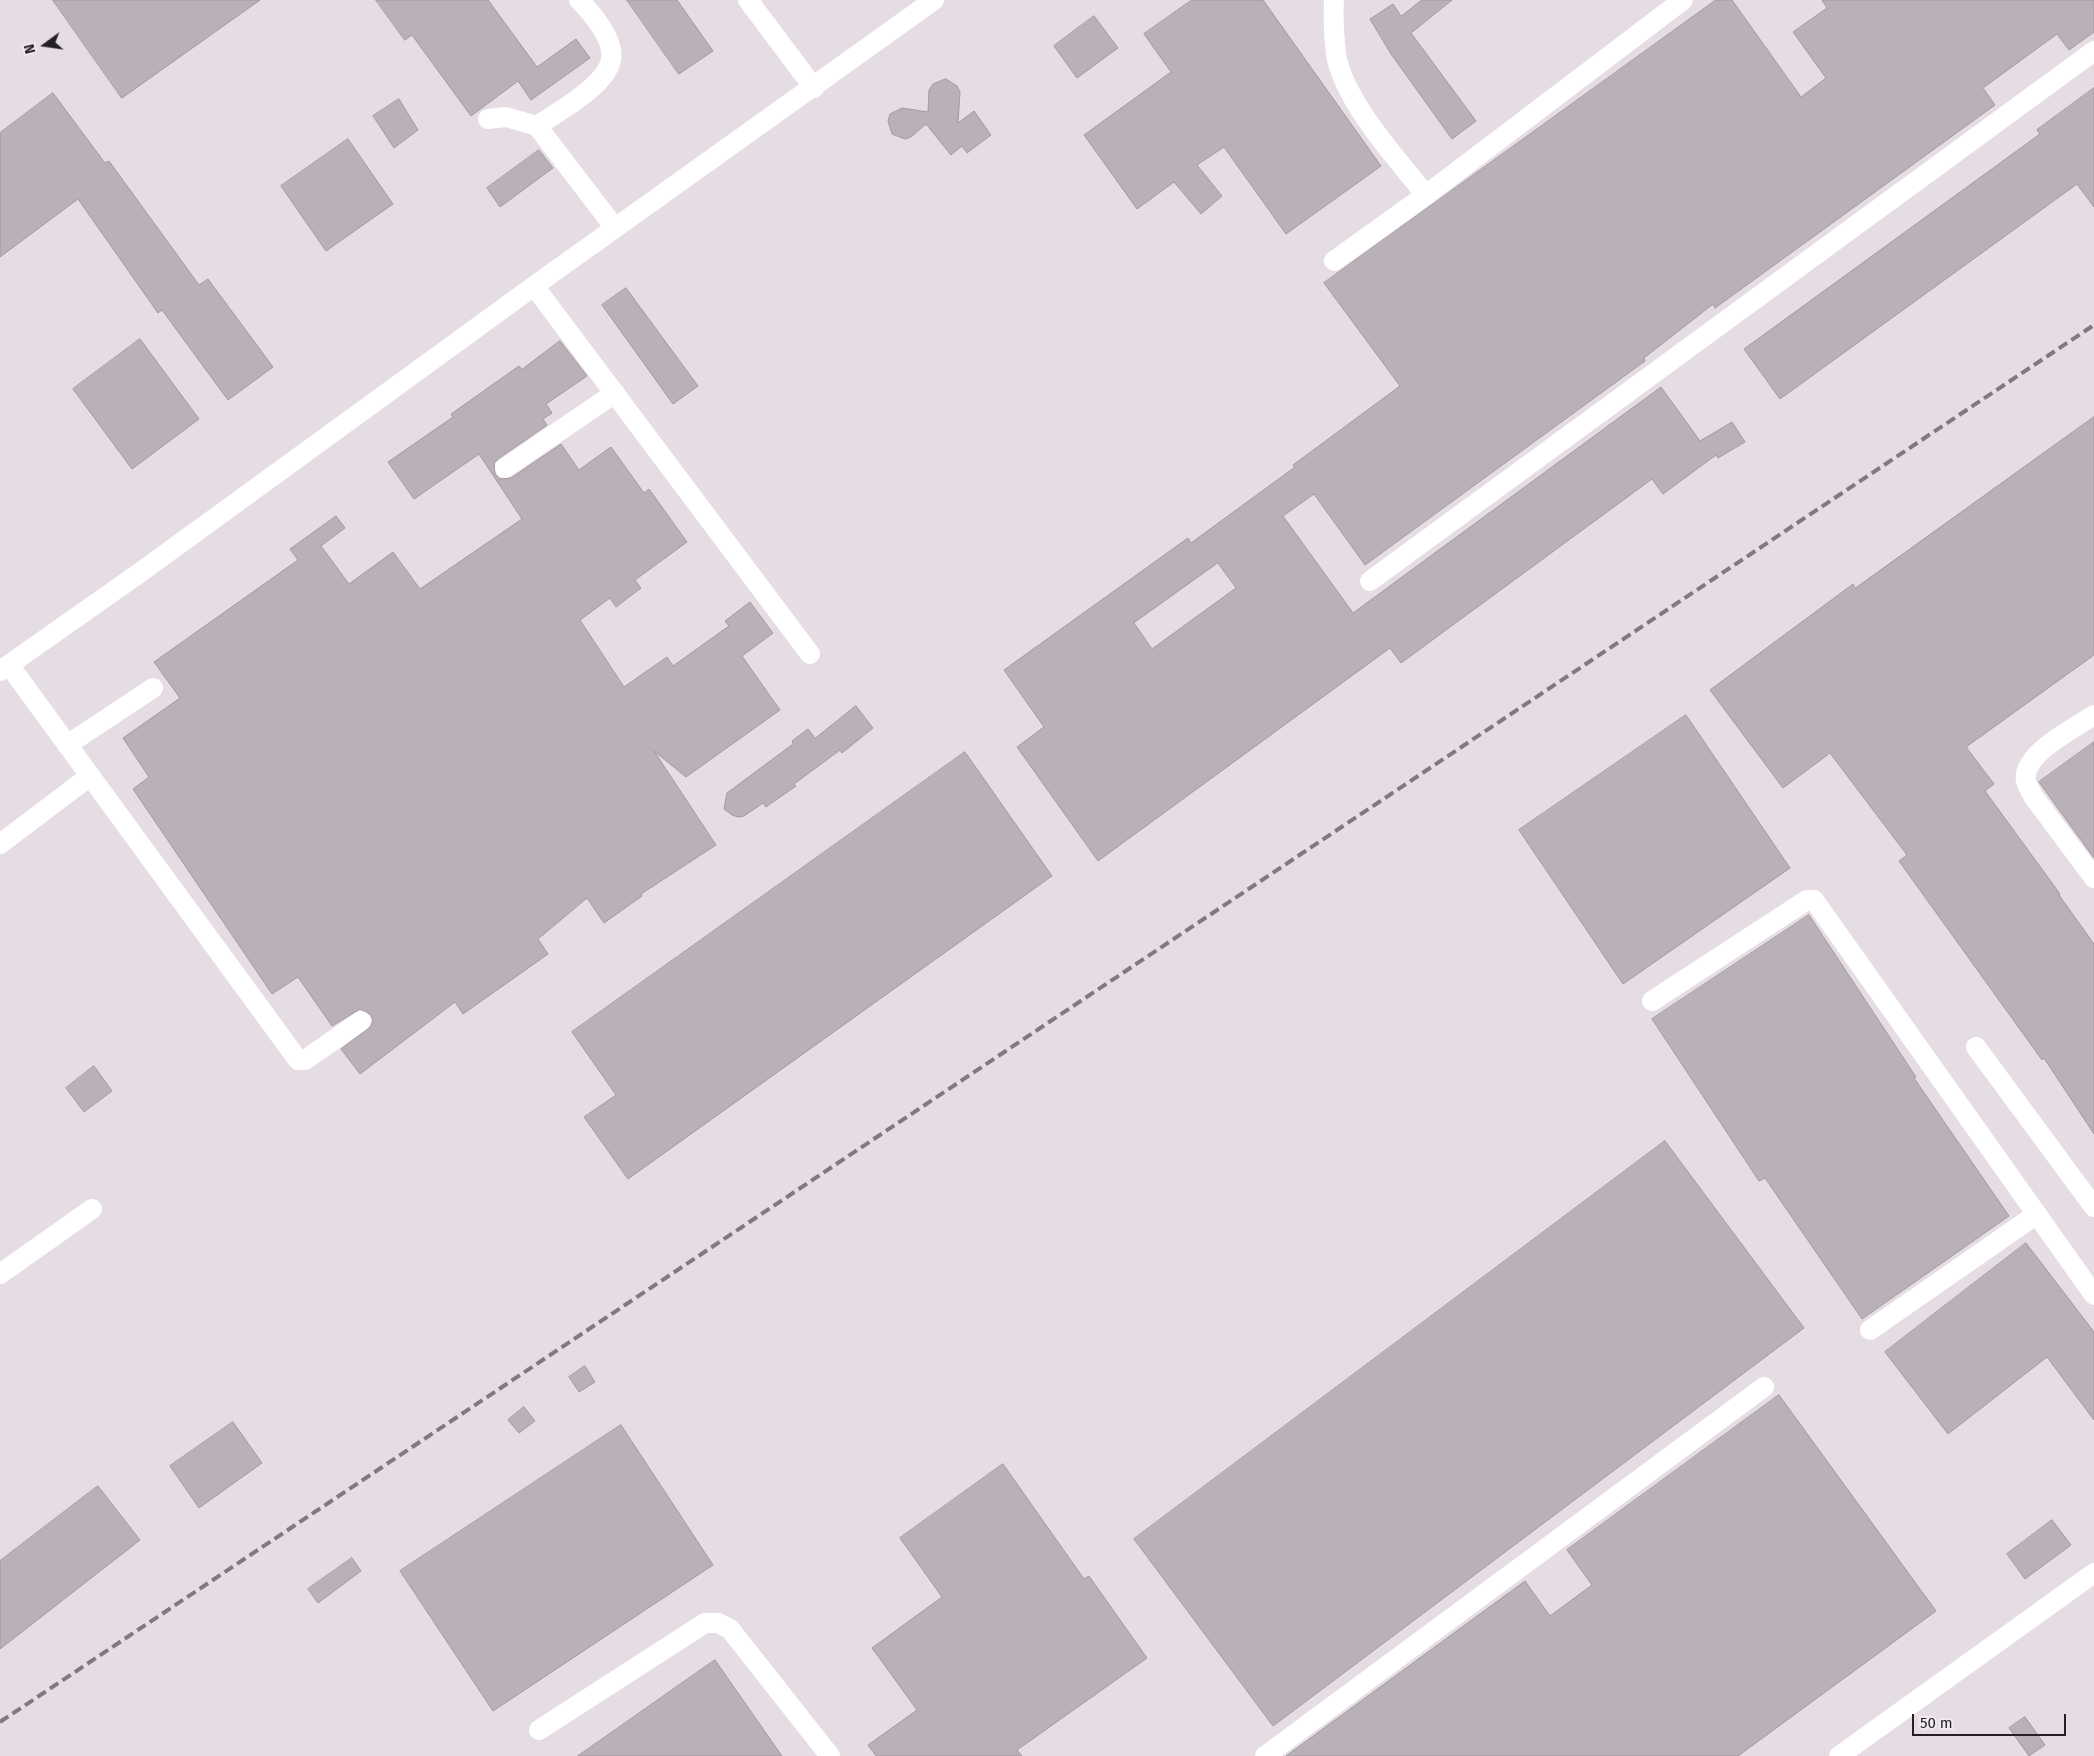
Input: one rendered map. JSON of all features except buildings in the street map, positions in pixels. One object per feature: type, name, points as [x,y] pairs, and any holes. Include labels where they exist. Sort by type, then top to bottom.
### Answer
[{"type":"street","points":[[537,126],[602,78],[611,59],[606,35],[579,0]]},
{"type":"street","points":[[748,0],[814,88]]},
{"type":"street","points":[[361,1021],[305,1060],[298,1060],[67,745],[4,668],[146,568],[534,286],[814,88],[934,0]]},
{"type":"street","points":[[1334,0],[1336,55],[1353,99],[1381,140],[1426,195]]},
{"type":"street","points":[[1334,261],[1426,195],[1683,0]]},
{"type":"street","points":[[1370,581],[2094,51]]},
{"type":"street","points":[[488,118],[506,117],[537,126],[615,228]]},
{"type":"street","points":[[534,286],[810,654]]},
{"type":"street","points":[[505,468],[615,393]]},
{"type":"street","points":[[67,745],[152,688]]},
{"type":"street","points":[[2094,714],[2036,754],[2027,767],[2026,781],[2033,796],[2094,878]]},
{"type":"street","points":[[0,844],[90,776]]},
{"type":"street","points":[[1652,1001],[1807,900],[1814,900],[2094,1294]]},
{"type":"street","points":[[1976,1047],[2094,1207]]},
{"type":"street","points":[[0,1274],[92,1210]]},
{"type":"street","points":[[1870,1330],[2037,1214]]},
{"type":"street","points":[[1265,1756],[1764,1387]]},
{"type":"street","points":[[1839,1756],[2094,1573]]},
{"type":"street","points":[[538,1730],[704,1623],[718,1623],[730,1628],[830,1756]]},
{"type":"railway","points":[[0,1722],[2094,325]]}]
